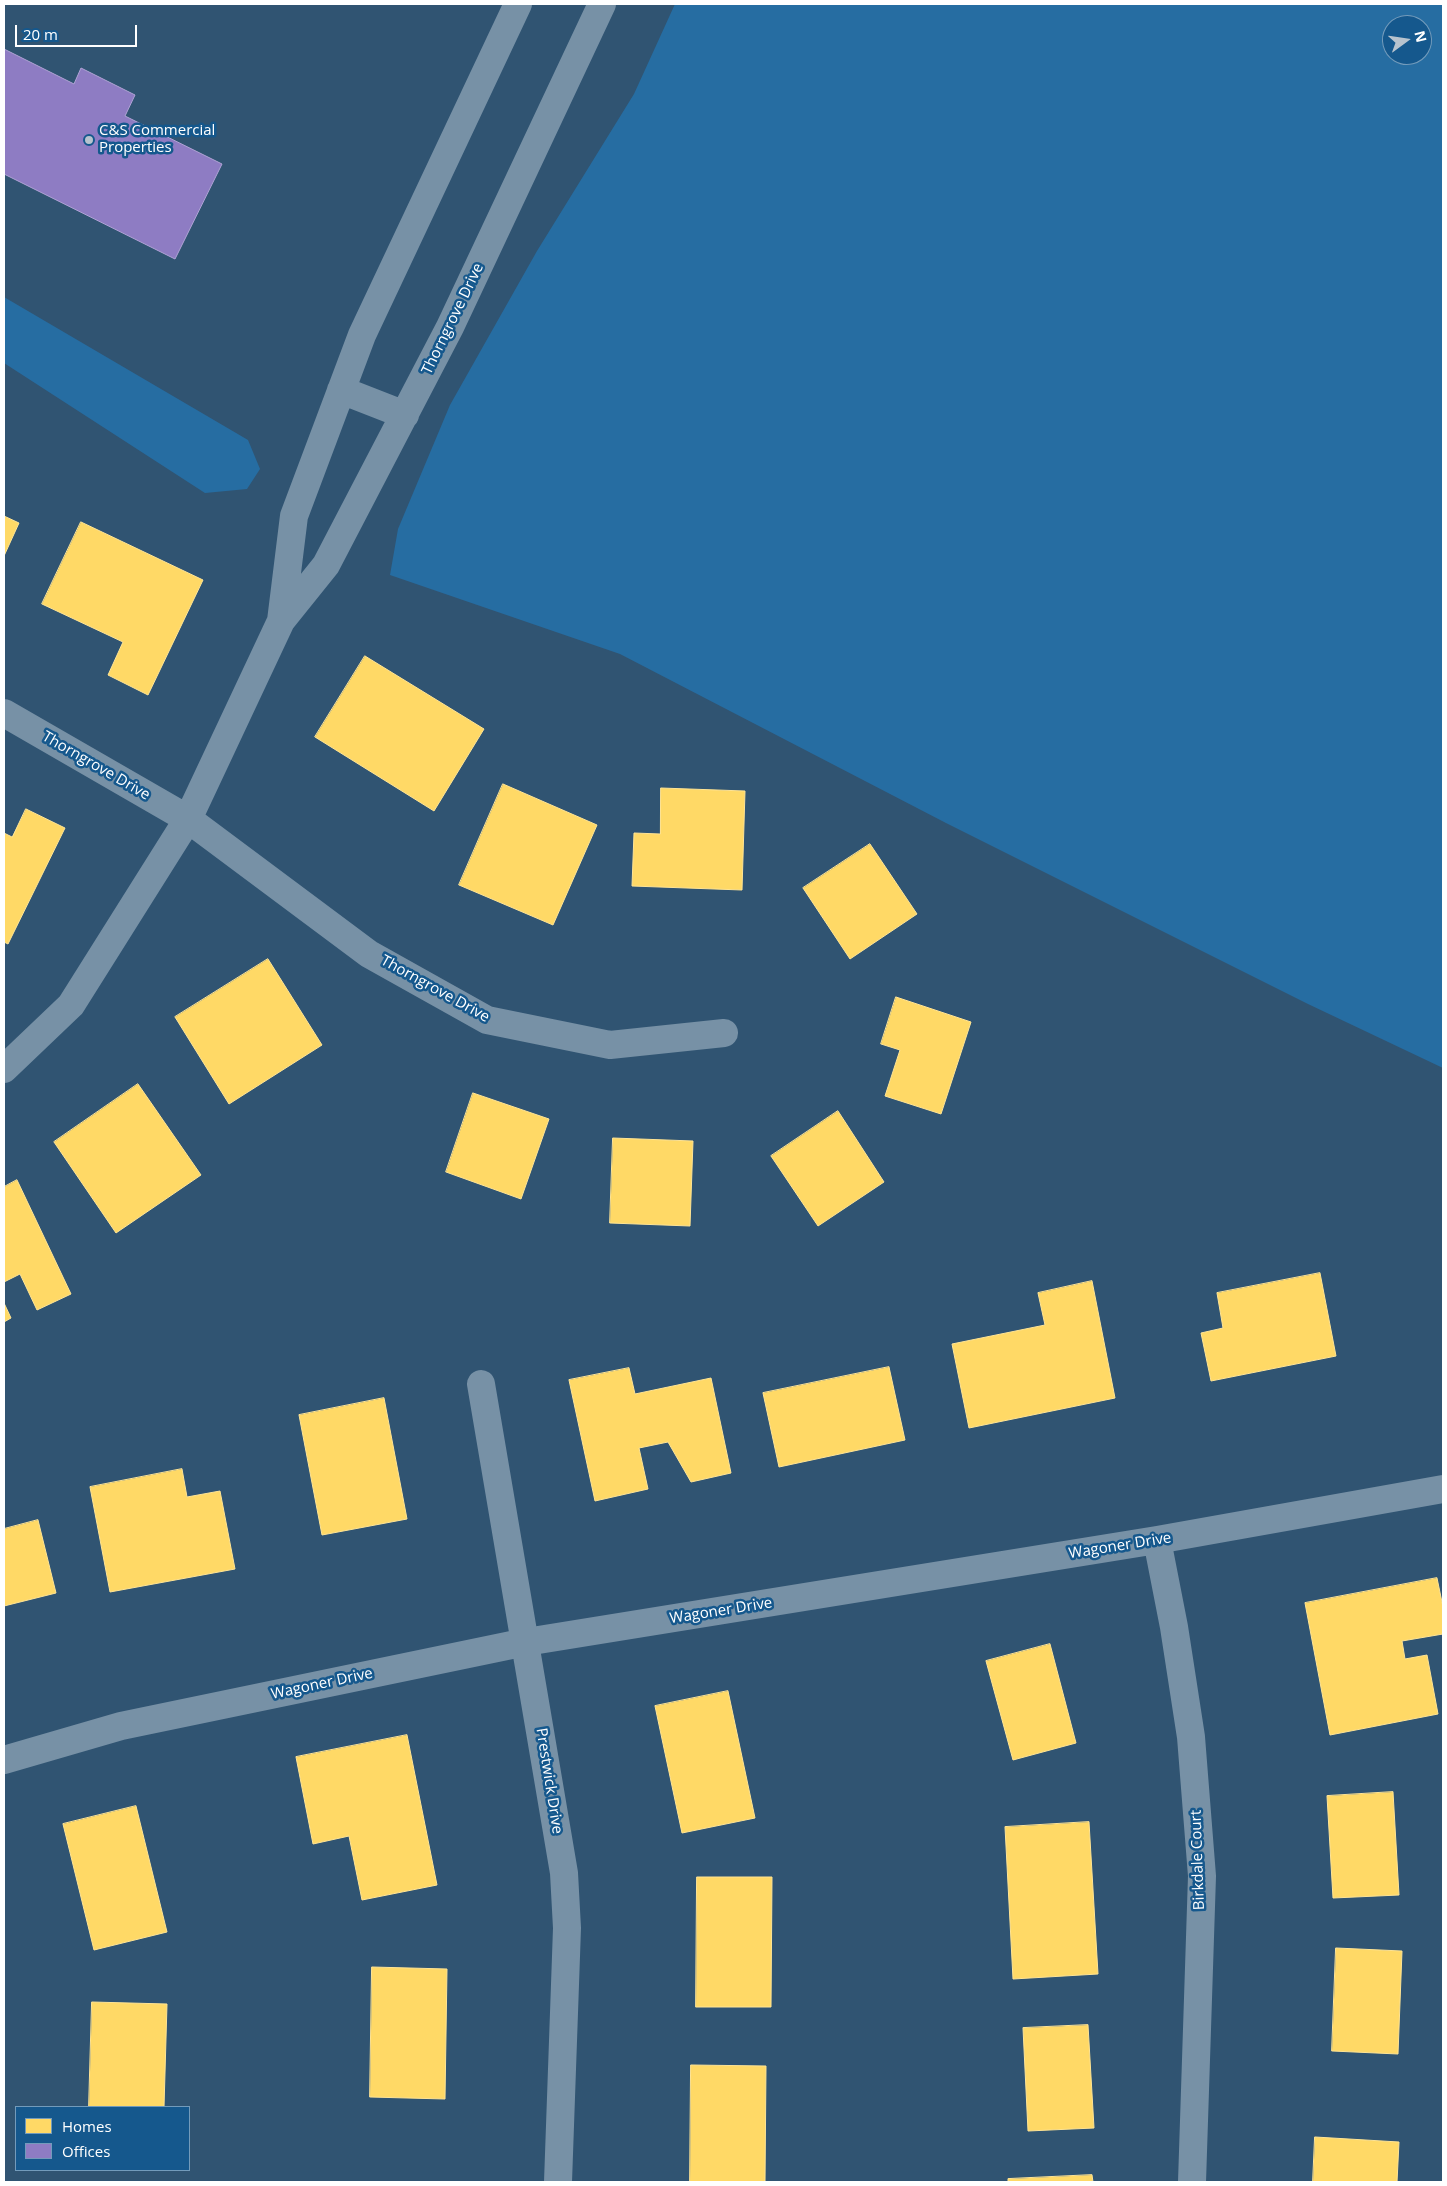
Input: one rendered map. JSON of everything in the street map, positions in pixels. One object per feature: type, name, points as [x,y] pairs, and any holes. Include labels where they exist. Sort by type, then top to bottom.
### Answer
[{"type":"street","name":"Thorngrove Drive","points":[[281,621],[294,516],[341,390],[362,336],[518,4]]},
{"type":"street","name":"Thorngrove Drive","points":[[4,1069],[71,1006],[188,819],[281,621],[326,564],[450,327],[602,4]]},
{"type":"street","points":[[341,390],[405,415]]},
{"type":"street","name":"Thorngrove Drive","points":[[4,713],[188,819],[369,954],[487,1020],[610,1045],[724,1034]]},
{"type":"street","name":"Prestwick Drive","points":[[481,1384],[564,1872],[567,1928],[558,2182]]},
{"type":"street","name":"Wagoner Drive","points":[[4,1760],[121,1726],[526,1642],[1157,1540],[1443,1489]]},
{"type":"street","name":"Birkdale Court","points":[[1157,1540],[1174,1627],[1192,1737],[1202,1876],[1192,2182]]},
{"type":"shaded area","points":[[675,4],[1443,4],[1443,1068],[1308,1004],[946,823],[620,654],[390,575],[398,529],[450,405],[537,251],[634,94]]},
{"type":"shaded area","points":[[4,297],[248,440],[260,469],[247,489],[205,493],[4,363]]},
{"type":"building: Homes","points":[[4,516],[19,523],[4,556]]},
{"type":"building: Homes","points":[[81,522],[203,580],[148,695],[108,675],[123,642],[42,604]]},
{"type":"building: Homes","points":[[365,656],[484,729],[434,811],[315,737]]},
{"type":"building: Homes","points":[[503,784],[597,825],[553,925],[459,885]]},
{"type":"building: Homes","points":[[661,788],[745,791],[742,890],[632,886],[634,833],[660,834]]},
{"type":"building: Homes","points":[[26,809],[65,828],[8,944],[4,942],[4,833],[12,837]]},
{"type":"building: Homes","points":[[870,844],[917,914],[850,959],[803,888]]},
{"type":"building: Homes","points":[[268,959],[322,1045],[229,1104],[175,1017]]},
{"type":"building: Homes","points":[[896,997],[971,1022],[941,1114],[885,1096],[900,1050],[881,1044]]},
{"type":"building: Homes","points":[[138,1084],[201,1175],[116,1233],[54,1142]]},
{"type":"building: Homes","points":[[473,1093],[549,1119],[521,1199],[446,1172]]},
{"type":"building: Homes","points":[[838,1111],[884,1182],[818,1226],[771,1156]]},
{"type":"building: Homes","points":[[613,1138],[693,1141],[690,1226],[610,1223]]},
{"type":"building: Homes","points":[[17,1180],[71,1294],[37,1310],[20,1274],[4,1282],[4,1187]]},
{"type":"building: Homes","points":[[1320,1273],[1336,1356],[1211,1381],[1201,1333],[1223,1328],[1217,1293]]},
{"type":"building: Homes","points":[[1092,1281],[1115,1398],[969,1428],[952,1344],[1045,1325],[1038,1293]]},
{"type":"building: Homes","points":[[4,1303],[11,1318],[4,1322]]},
{"type":"building: Homes","points":[[889,1367],[905,1440],[779,1467],[763,1393]]},
{"type":"building: Homes","points":[[629,1368],[635,1394],[711,1378],[731,1473],[691,1482],[668,1442],[639,1448],[648,1489],[595,1501],[569,1380]]},
{"type":"building: Homes","points":[[384,1398],[407,1519],[322,1535],[299,1415]]},
{"type":"building: Homes","points":[[182,1469],[187,1497],[220,1491],[235,1569],[110,1592],[90,1487]]},
{"type":"building: Homes","points":[[38,1520],[56,1593],[4,1606],[4,1529]]},
{"type":"building: Homes","points":[[1437,1578],[1443,1607],[1443,1634],[1402,1641],[1405,1659],[1427,1655],[1438,1714],[1330,1735],[1305,1603]]},
{"type":"building: Homes","points":[[1050,1644],[1076,1743],[1013,1760],[986,1661]]},
{"type":"building: Homes","points":[[728,1691],[755,1818],[682,1833],[655,1706]]},
{"type":"building: Homes","points":[[407,1735],[437,1885],[362,1900],[349,1836],[313,1844],[296,1757]]},
{"type":"building: Homes","points":[[1393,1792],[1399,1895],[1333,1898],[1327,1796]]},
{"type":"building: Homes","points":[[136,1806],[167,1932],[94,1950],[63,1824]]},
{"type":"building: Homes","points":[[1089,1822],[1098,1974],[1013,1979],[1005,1827]]},
{"type":"building: Homes","points":[[697,1877],[772,1877],[771,2007],[696,2007]]},
{"type":"building: Homes","points":[[1336,1948],[1402,1951],[1398,2054],[1332,2051]]},
{"type":"building: Homes","points":[[372,1967],[447,1969],[445,2099],[370,2097]]},
{"type":"building: Homes","points":[[92,2002],[167,2004],[164,2106],[89,2106]]},
{"type":"building: Homes","points":[[1088,2025],[1094,2128],[1028,2131],[1023,2028]]},
{"type":"building: Homes","points":[[691,2065],[766,2066],[765,2182],[690,2182]]},
{"type":"building: Homes","points":[[1315,2137],[1399,2142],[1397,2182],[1313,2182]]},
{"type":"building: Homes","points":[[1092,2175],[1093,2182],[1008,2182],[1008,2179]]},
{"type":"building: Offices","name":"C&S Commercial Properties","points":[[4,49],[74,84],[81,68],[135,95],[125,116],[222,164],[175,259],[4,174]]},
{"type":"place","name":"C&S Commercial Properties","points":[[89,140]]}]
